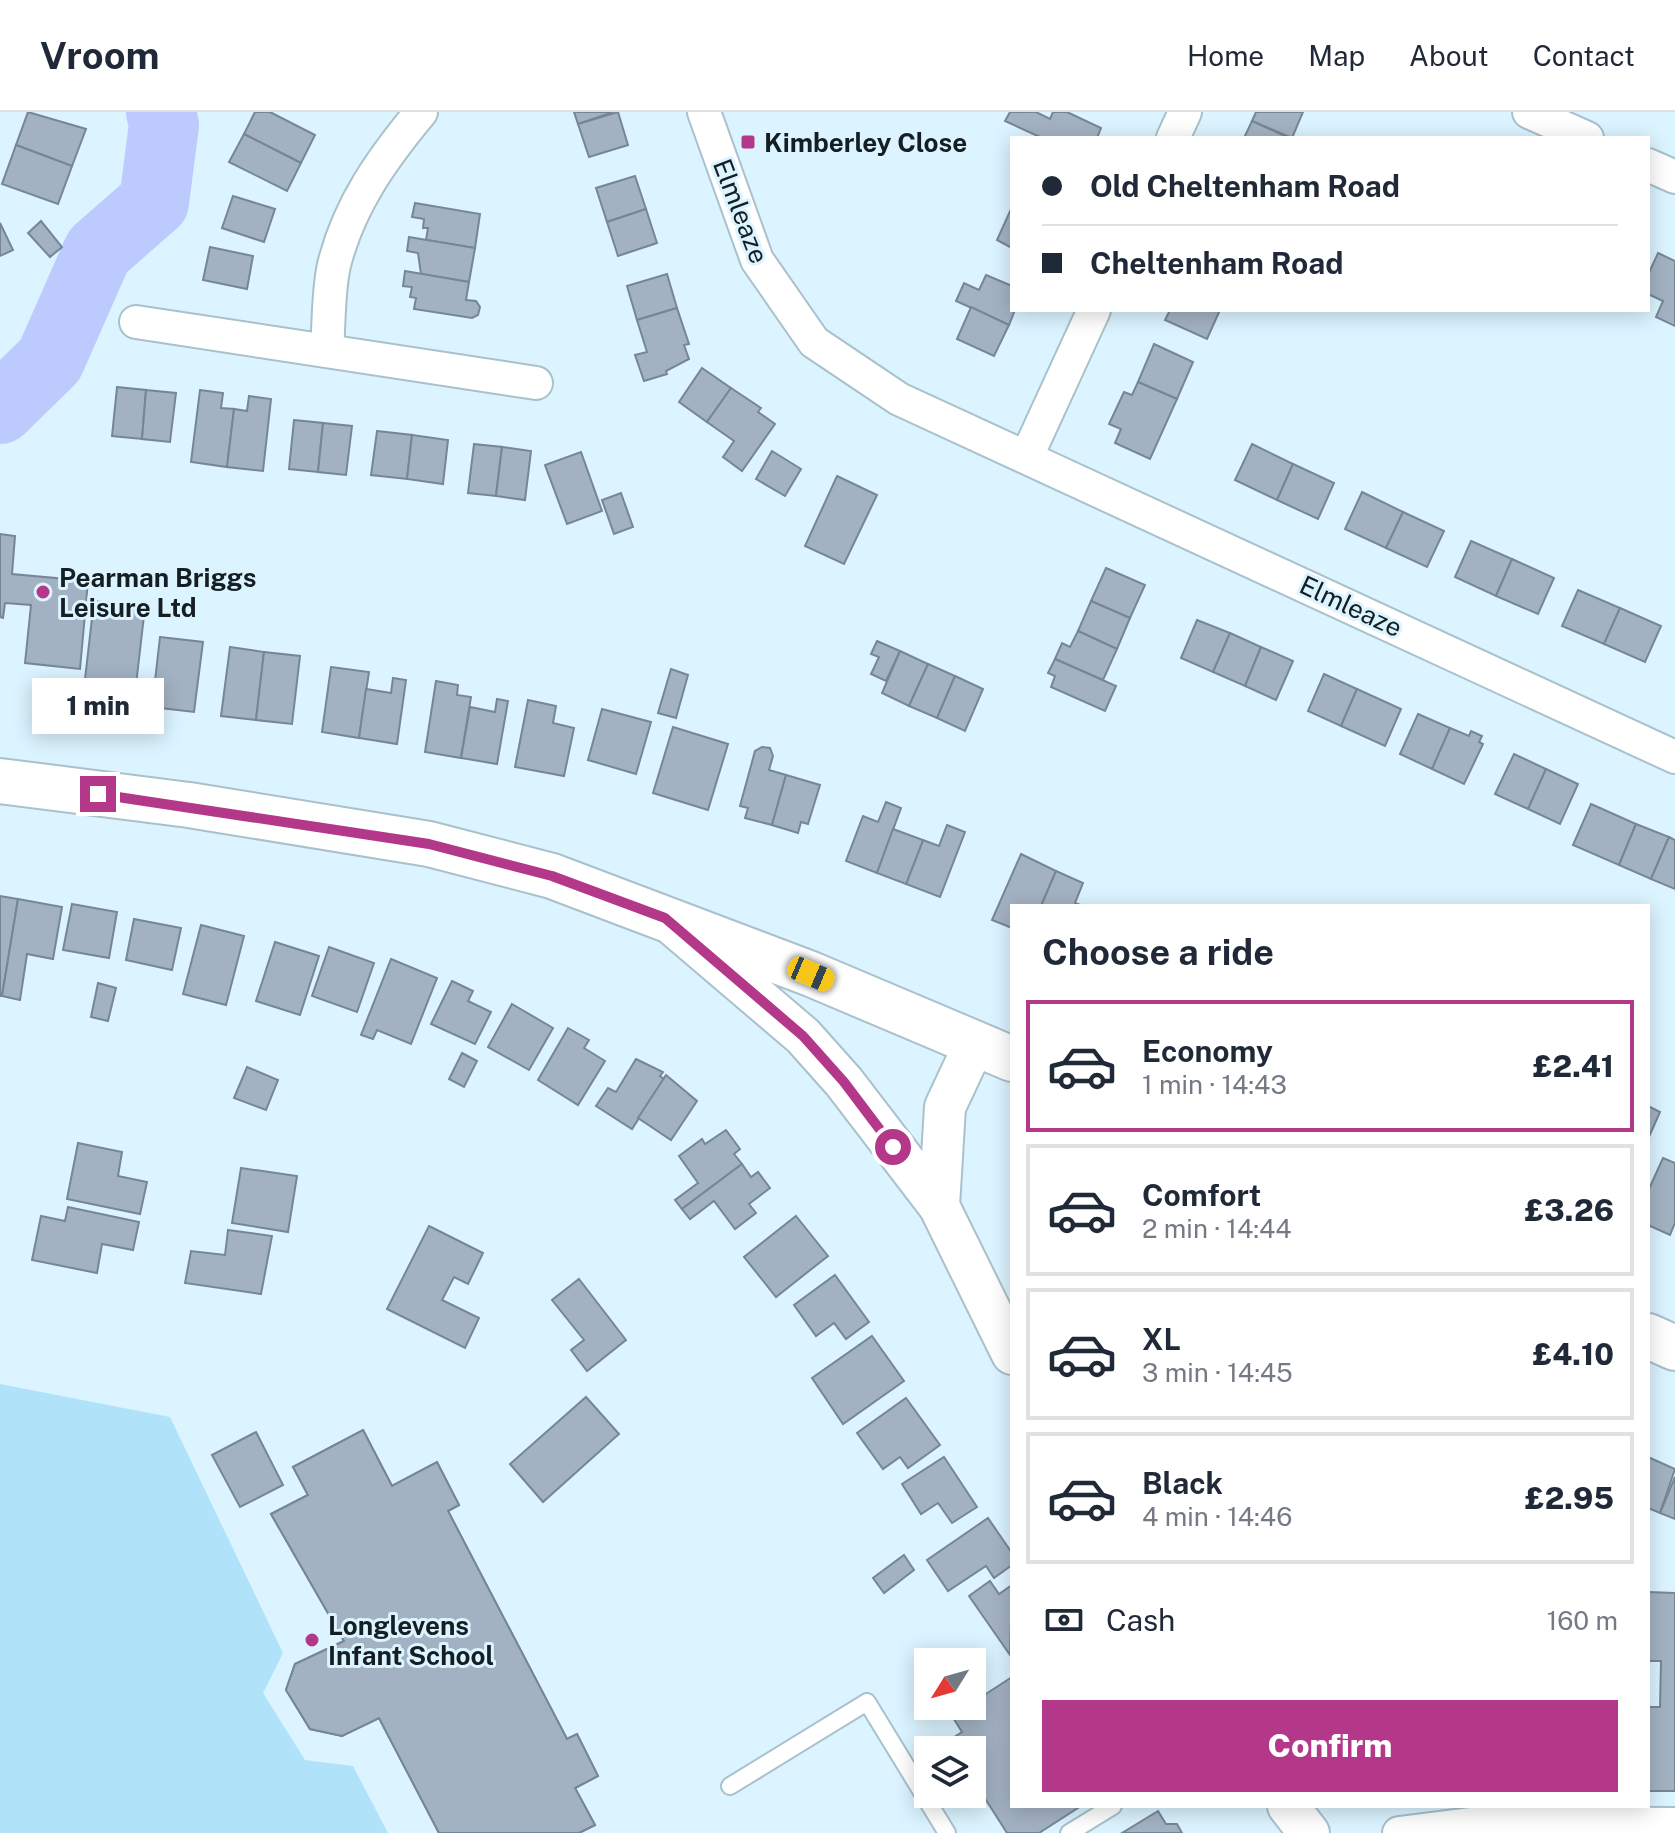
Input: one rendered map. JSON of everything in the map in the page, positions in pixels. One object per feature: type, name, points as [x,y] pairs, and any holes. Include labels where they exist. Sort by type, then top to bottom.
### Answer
[{"type":"main road","points":[[0,781],[189,805],[429,844],[552,876],[811,974],[994,1051]]},
{"type":"main road","points":[[1650,1337],[1675,1348]]},
{"type":"street","points":[[327,351],[334,268],[351,212],[386,154],[421,112]]},
{"type":"street","name":"Elmleaze","points":[[704,112],[757,260],[814,342],[899,399],[1675,757]]},
{"type":"street","points":[[1174,136],[1185,112]]},
{"type":"street","points":[[1529,112],[1583,136]]},
{"type":"street","points":[[1650,166],[1675,177]]},
{"type":"street","points":[[1027,456],[1093,312]]},
{"type":"street","points":[[136,322],[536,383]]},
{"type":"street","points":[[665,918],[803,1036],[844,1082],[939,1206],[1010,1350]]},
{"type":"street","points":[[939,1206],[945,1107],[994,1051]]},
{"type":"street","points":[[1290,1808],[1309,1833]]},
{"type":"street","points":[[1399,1833],[1478,1823],[1675,1824]]},
{"type":"lane","points":[[730,1786],[867,1702],[947,1833]]},
{"type":"lane","points":[[1069,1833],[1110,1808]]},
{"type":"shaded area","points":[[0,1384],[170,1417],[283,1653],[263,1693],[305,1760],[353,1766],[388,1833],[0,1833]]},
{"type":"building","points":[[28,112],[86,129],[72,166],[16,145]]},
{"type":"building","points":[[255,112],[270,112],[315,135],[301,163],[244,134]]},
{"type":"building","points":[[574,112],[613,112],[578,124]]},
{"type":"building","points":[[618,112],[628,145],[589,157],[578,124]]},
{"type":"building","points":[[1010,112],[1036,112],[1050,119],[1053,112],[1067,112],[1101,128],[1098,136],[1038,136],[1005,121]]},
{"type":"building","points":[[1256,112],[1303,112],[1293,136],[1252,121]]},
{"type":"building","points":[[1252,121],[1285,136],[1245,136]]},
{"type":"building","points":[[244,134],[301,163],[287,191],[229,162]]},
{"type":"building","points":[[16,145],[72,166],[58,204],[2,184]]},
{"type":"building","points":[[635,176],[646,209],[607,222],[596,188]]},
{"type":"building","points":[[233,196],[275,209],[264,242],[222,228]]},
{"type":"building","points":[[415,203],[480,214],[475,248],[426,240],[428,228],[423,228],[424,219],[412,217]]},
{"type":"building","points":[[646,209],[657,243],[618,256],[607,222]]},
{"type":"building","points":[[1010,211],[1010,247],[997,240]]},
{"type":"building","points":[[41,221],[62,247],[50,257],[28,233]]},
{"type":"building","points":[[0,223],[13,250],[0,256]]},
{"type":"building","points":[[409,237],[475,248],[469,282],[421,274],[418,253],[407,251]]},
{"type":"building","points":[[210,247],[253,256],[247,289],[203,280]]},
{"type":"building","points":[[1658,253],[1675,261],[1675,326],[1656,317],[1663,301],[1650,295],[1650,271]]},
{"type":"building","points":[[405,271],[469,282],[466,300],[476,301],[480,307],[478,315],[472,318],[414,309],[416,298],[410,297],[412,287],[403,286]]},
{"type":"building","points":[[667,274],[677,308],[637,320],[627,286]]},
{"type":"building","points":[[986,275],[1010,285],[1010,312],[1014,312],[1009,325],[956,301],[964,283],[979,290]]},
{"type":"building","points":[[971,307],[1009,325],[994,356],[957,339]]},
{"type":"building","points":[[677,308],[689,344],[684,345],[689,359],[666,371],[667,374],[644,381],[635,355],[647,352],[637,320]]},
{"type":"building","points":[[1169,312],[1219,312],[1207,339],[1165,320]]},
{"type":"building","points":[[1154,344],[1193,362],[1177,399],[1138,382]]},
{"type":"building","points":[[702,368],[731,388],[707,422],[679,402]]},
{"type":"building","points":[[1138,382],[1177,399],[1150,459],[1115,443],[1121,429],[1109,424],[1124,392],[1132,395]]},
{"type":"building","points":[[117,387],[146,390],[142,439],[112,436]]},
{"type":"building","points":[[731,388],[761,408],[758,412],[775,424],[742,471],[723,457],[734,441],[707,422]]},
{"type":"building","points":[[146,390],[176,393],[170,442],[142,439]]},
{"type":"building","points":[[200,390],[223,393],[221,408],[234,409],[227,467],[191,462]]},
{"type":"building","points":[[249,396],[271,399],[263,471],[227,467],[234,409],[247,411]]},
{"type":"building","points":[[294,420],[323,423],[318,472],[289,469]]},
{"type":"building","points":[[323,423],[352,426],[346,475],[318,472]]},
{"type":"building","points":[[377,431],[412,435],[407,479],[371,475]]},
{"type":"building","points":[[412,435],[448,440],[443,484],[407,479]]},
{"type":"building","points":[[474,444],[502,447],[496,496],[468,493]]},
{"type":"building","points":[[1252,444],[1293,464],[1277,500],[1235,480]]},
{"type":"building","points":[[502,447],[531,451],[525,500],[496,496]]},
{"type":"building","points":[[772,451],[801,469],[785,496],[756,479]]},
{"type":"building","points":[[581,452],[602,511],[567,524],[545,465]]},
{"type":"building","points":[[1293,464],[1334,483],[1318,519],[1277,500]]},
{"type":"building","points":[[837,476],[877,495],[844,564],[805,546]]},
{"type":"building","points":[[1362,492],[1403,512],[1386,548],[1345,529]]},
{"type":"building","points":[[621,493],[633,527],[614,534],[602,500]]},
{"type":"building","points":[[1403,512],[1444,531],[1427,567],[1386,548]]},
{"type":"building","name":"Pearman Briggs Leisure Ltd","points":[[0,534],[15,536],[12,574],[88,581],[80,669],[25,663],[31,605],[5,603],[3,618],[0,617]]},
{"type":"building","points":[[1471,541],[1512,559],[1496,596],[1455,577]]},
{"type":"building","points":[[1512,559],[1554,578],[1538,614],[1496,596]]},
{"type":"building","points":[[1106,568],[1145,585],[1130,618],[1091,601]]},
{"type":"building","points":[[1578,590],[1620,608],[1604,644],[1562,626]]},
{"type":"building","points":[[94,601],[145,607],[136,685],[85,679]]},
{"type":"building","points":[[1091,601],[1130,618],[1117,649],[1078,631]]},
{"type":"building","points":[[1620,608],[1661,626],[1645,662],[1604,644]]},
{"type":"building","points":[[1197,620],[1230,633],[1213,672],[1181,658]]},
{"type":"building","points":[[1078,631],[1117,649],[1103,680],[1055,659],[1062,643],[1070,647]]},
{"type":"building","points":[[1230,633],[1261,647],[1245,686],[1213,672]]},
{"type":"building","points":[[160,637],[203,642],[194,712],[152,707]]},
{"type":"building","points":[[877,641],[900,651],[886,681],[871,674],[879,657],[871,654]]},
{"type":"building","points":[[230,647],[264,652],[256,720],[221,716]]},
{"type":"building","points":[[1261,647],[1293,661],[1276,700],[1245,686]]},
{"type":"building","points":[[900,651],[928,664],[909,706],[882,693]]},
{"type":"building","points":[[264,652],[300,656],[292,724],[256,720]]},
{"type":"building","points":[[1055,659],[1116,686],[1105,711],[1051,687],[1055,676],[1048,673]]},
{"type":"building","points":[[928,664],[955,676],[937,718],[909,706]]},
{"type":"building","points":[[331,667],[369,672],[359,738],[322,732]]},
{"type":"building","points":[[671,669],[688,675],[676,718],[658,713]]},
{"type":"building","points":[[1324,674],[1357,689],[1341,726],[1308,711]]},
{"type":"building","points":[[955,676],[983,689],[965,731],[937,718]]},
{"type":"building","points":[[393,678],[406,680],[397,744],[359,738],[366,689],[391,693]]},
{"type":"building","points":[[436,681],[458,685],[457,695],[471,697],[461,758],[425,752]]},
{"type":"building","points":[[1357,689],[1401,709],[1385,746],[1341,726]]},
{"type":"building","points":[[497,699],[508,701],[497,764],[461,758],[470,707],[495,712]]},
{"type":"building","points":[[528,700],[556,706],[553,723],[574,728],[564,776],[515,767]]},
{"type":"building","points":[[602,709],[651,722],[636,774],[588,760]]},
{"type":"building","points":[[1418,714],[1450,728],[1432,769],[1400,754]]},
{"type":"building","points":[[673,727],[728,744],[708,810],[653,793]]},
{"type":"building","points":[[1450,728],[1469,736],[1471,731],[1482,736],[1479,742],[1483,744],[1464,784],[1432,769]]},
{"type":"building","points":[[762,747],[770,748],[773,756],[769,770],[786,775],[772,825],[745,818],[748,808],[740,806],[755,751]]},
{"type":"building","points":[[1514,754],[1546,769],[1528,809],[1495,794]]},
{"type":"building","points":[[1546,769],[1578,784],[1560,824],[1528,809]]},
{"type":"building","points":[[786,775],[820,785],[808,824],[801,822],[798,833],[772,825]]},
{"type":"building","points":[[886,802],[901,808],[877,873],[846,861],[863,816],[878,822]]},
{"type":"building","points":[[1591,804],[1636,824],[1619,865],[1573,845]]},
{"type":"building","points":[[1636,824],[1669,837],[1651,879],[1619,865]]},
{"type":"building","points":[[947,825],[965,832],[940,897],[906,884],[923,840],[939,846]]},
{"type":"building","points":[[893,829],[923,840],[906,884],[877,873]]},
{"type":"building","points":[[1669,837],[1675,840],[1675,889],[1651,879]]},
{"type":"building","points":[[1021,854],[1056,871],[1042,904],[1010,904],[1010,927],[992,920]]},
{"type":"building","points":[[1056,871],[1083,883],[1075,903],[1078,904],[1042,904]]},
{"type":"building","points":[[0,896],[18,899],[2,996],[0,996]]},
{"type":"building","points":[[18,899],[62,907],[53,959],[27,954],[20,1000],[2,996]]},
{"type":"building","points":[[72,904],[117,912],[109,958],[63,950]]},
{"type":"building","points":[[134,919],[181,928],[172,970],[126,960]]},
{"type":"building","points":[[201,925],[244,936],[226,1005],[183,994]]},
{"type":"building","points":[[275,942],[319,956],[300,1015],[256,1001]]},
{"type":"building","points":[[329,947],[374,963],[357,1012],[312,996]]},
{"type":"building","points":[[391,959],[437,978],[411,1044],[377,1030],[373,1039],[361,1035]]},
{"type":"building","points":[[452,981],[473,991],[468,1001],[491,1012],[475,1044],[431,1024]]},
{"type":"building","points":[[98,983],[116,988],[108,1021],[91,1017]]},
{"type":"building","points":[[512,1004],[553,1028],[529,1070],[488,1047]]},
{"type":"building","points":[[568,1028],[589,1040],[584,1048],[605,1061],[578,1105],[538,1080]]},
{"type":"building","points":[[462,1053],[477,1061],[464,1087],[449,1079]]},
{"type":"building","points":[[636,1059],[663,1072],[660,1076],[664,1079],[632,1129],[596,1106],[608,1088],[616,1092]]},
{"type":"building","points":[[247,1067],[278,1080],[266,1110],[234,1098]]},
{"type":"building","points":[[666,1075],[697,1101],[671,1140],[638,1118]]},
{"type":"building","points":[[1650,1107],[1660,1112],[1650,1134]]},
{"type":"building","points":[[726,1130],[740,1149],[734,1154],[742,1164],[682,1209],[675,1200],[698,1183],[679,1156],[702,1139],[705,1144]]},
{"type":"building","points":[[78,1143],[122,1152],[118,1176],[147,1182],[140,1214],[67,1199]]},
{"type":"building","points":[[1663,1158],[1675,1163],[1675,1223],[1670,1235],[1650,1226],[1650,1187]]},
{"type":"building","points":[[742,1164],[751,1177],[758,1172],[770,1188],[749,1204],[756,1213],[735,1229],[714,1201],[690,1219],[682,1209]]},
{"type":"building","points":[[241,1168],[297,1176],[288,1232],[232,1223]]},
{"type":"building","points":[[68,1207],[139,1222],[133,1250],[102,1244],[97,1273],[32,1260],[41,1216],[65,1221]]},
{"type":"building","points":[[796,1216],[828,1256],[776,1297],[744,1257]]},
{"type":"building","points":[[429,1226],[483,1253],[468,1284],[454,1277],[442,1300],[479,1318],[465,1348],[387,1309]]},
{"type":"building","points":[[228,1230],[272,1236],[261,1294],[185,1283],[191,1251],[225,1255]]},
{"type":"building","points":[[835,1275],[869,1322],[846,1339],[834,1323],[816,1336],[794,1305]]},
{"type":"building","points":[[579,1279],[626,1340],[587,1371],[571,1350],[584,1340],[552,1300]]},
{"type":"building","points":[[872,1336],[904,1381],[843,1424],[812,1378]]},
{"type":"building","points":[[586,1397],[619,1434],[543,1502],[510,1464]]},
{"type":"building","points":[[906,1398],[940,1445],[908,1468],[900,1457],[883,1469],[857,1433]]},
{"type":"building","points":[[363,1430],[392,1486],[437,1462],[459,1505],[448,1511],[567,1739],[577,1734],[598,1776],[575,1788],[595,1825],[579,1833],[439,1833],[379,1718],[342,1736],[310,1729],[286,1690],[295,1664],[344,1641],[271,1514],[308,1495],[293,1467]]},
{"type":"building","points":[[363,1430],[392,1486],[437,1462],[459,1505],[448,1511],[567,1739],[577,1734],[598,1776],[575,1788],[595,1825],[579,1833],[439,1833],[379,1718],[342,1736],[310,1729],[286,1690],[295,1664],[344,1641],[271,1514],[308,1495],[293,1467]]},
{"type":"building","points":[[256,1432],[283,1485],[240,1507],[212,1455]]},
{"type":"building","points":[[944,1457],[977,1507],[952,1523],[938,1503],[921,1514],[902,1484]]},
{"type":"building","points":[[1650,1458],[1675,1469],[1660,1513],[1650,1509]]},
{"type":"building","points":[[1675,1477],[1675,1519],[1660,1513]]},
{"type":"building","points":[[988,1518],[1010,1550],[1010,1566],[994,1578],[986,1566],[948,1591],[927,1560]]},
{"type":"building","points":[[904,1555],[914,1570],[884,1593],[873,1578]]},
{"type":"building","points":[[990,1581],[999,1594],[1010,1586],[1010,1655],[969,1596]]},
{"type":"building","points":[[1650,1592],[1675,1593],[1675,1791],[1650,1791],[1650,1707],[1660,1707],[1661,1661],[1650,1661]]},
{"type":"building","points":[[1010,1678],[1010,1808],[1078,1808],[1039,1833],[1007,1833],[986,1800],[986,1736],[956,1736],[962,1732],[954,1720],[986,1720],[986,1694]]},
{"type":"building","points":[[1158,1811],[1166,1824],[1177,1824],[1182,1833],[1122,1833]]},
{"type":"waterway","points":[[0,409],[50,360],[98,251],[154,202],[164,125],[161,112]]},
{"type":"place","name":"Kimberley Close","points":[[748,142]]},
{"type":"place","name":"Pearman Briggs Leisure Ltd","points":[[43,592]]},
{"type":"place","name":"Longlevens Infant School","points":[[312,1640]]},
{"type":"route","points":[[98,794],[189,805],[429,844],[552,876],[665,918],[803,1036],[844,1082],[893,1147]]}]
